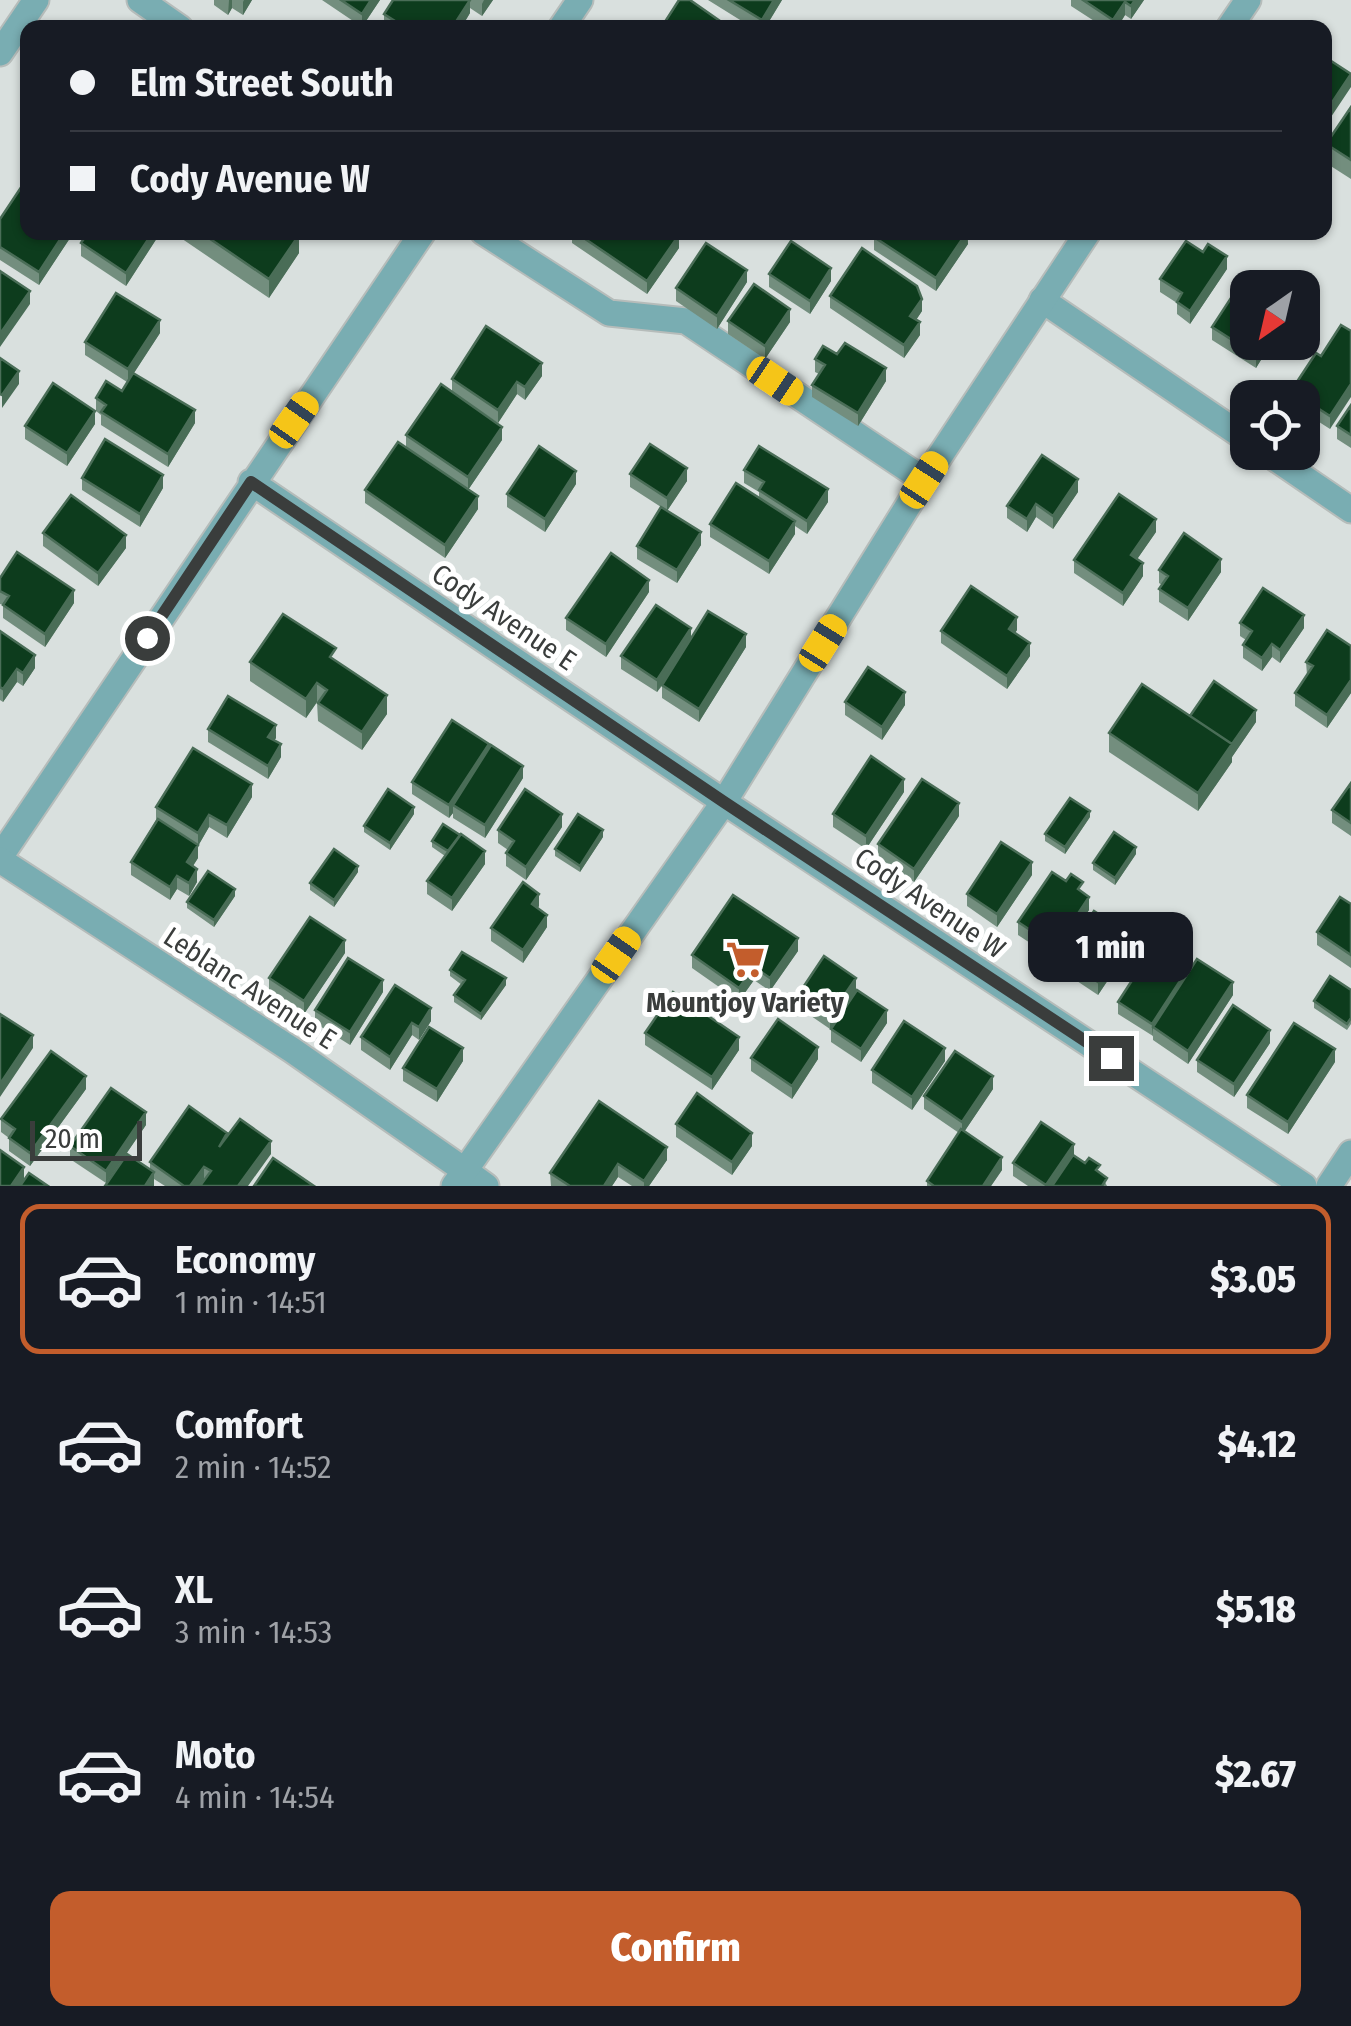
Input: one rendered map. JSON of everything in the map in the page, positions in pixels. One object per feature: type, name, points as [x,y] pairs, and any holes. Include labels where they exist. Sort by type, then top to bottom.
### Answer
[{"type":"street","points":[[140,0],[169,20]]},
{"type":"street","points":[[0,53],[20,24]]},
{"type":"street","points":[[0,859],[417,240]]},
{"type":"street","points":[[495,240],[608,313],[686,321],[924,480]]},
{"type":"street","points":[[459,1178],[724,802],[924,480],[1083,240]]},
{"type":"street","points":[[1042,300],[1230,428]]},
{"type":"street","points":[[1292,470],[1351,510]]},
{"type":"street","name":"Cody Avenue E","points":[[251,482],[724,802]]},
{"type":"street","name":"Cody Avenue W","points":[[724,802],[1304,1186]]},
{"type":"street","name":"Leblanc Avenue E","points":[[0,859],[292,1050],[459,1178],[486,1186]]},
{"type":"street","points":[[1329,1186],[1351,1153]]},
{"type":"building","points":[[341,0],[371,0],[362,14]]},
{"type":"building","points":[[393,0],[470,0],[457,20],[393,20],[384,14]]},
{"type":"building","points":[[679,0],[690,0],[719,20],[666,20]]},
{"type":"building","points":[[729,0],[774,0],[762,20]]},
{"type":"building","points":[[1083,0],[1135,0],[1131,6],[1125,2],[1113,20]]},
{"type":"building","points":[[1332,62],[1351,74],[1332,102]]},
{"type":"building","points":[[1351,107],[1351,160],[1332,148],[1332,135]]},
{"type":"building","points":[[20,189],[20,240],[60,240],[39,272],[0,247],[0,219]]},
{"type":"building","points":[[83,240],[148,240],[126,273],[81,243]]},
{"type":"building","points":[[212,240],[296,240],[269,279]]},
{"type":"building","points":[[587,240],[676,240],[647,281]]},
{"type":"building","points":[[879,240],[962,240],[936,278]]},
{"type":"building","points":[[791,241],[831,268],[810,301],[769,274]]},
{"type":"building","points":[[1186,241],[1203,252],[1208,244],[1227,256],[1190,311],[1177,302],[1182,293],[1160,279]]},
{"type":"building","points":[[706,243],[747,270],[717,316],[676,288]]},
{"type":"building","points":[[862,248],[917,286],[922,299],[910,316],[920,322],[904,345],[830,296]]},
{"type":"building","points":[[0,271],[30,291],[0,334]]},
{"type":"building","points":[[754,284],[790,309],[765,346],[728,321]]},
{"type":"building","points":[[116,293],[160,320],[128,369],[85,342]]},
{"type":"building","points":[[1230,299],[1230,338],[1212,327]]},
{"type":"building","points":[[1341,325],[1351,331],[1351,384],[1330,416],[1320,410],[1320,380],[1298,380],[1311,360],[1320,360]]},
{"type":"building","points":[[486,326],[542,363],[525,387],[517,382],[498,410],[452,379]]},
{"type":"building","points":[[845,343],[886,368],[858,413],[812,385],[825,365],[815,359],[823,346],[837,354]]},
{"type":"building","points":[[0,358],[19,371],[2,395],[0,394]]},
{"type":"building","points":[[133,373],[195,410],[168,454],[101,412],[106,405],[96,398],[106,381],[122,391]]},
{"type":"building","points":[[53,383],[95,411],[67,453],[25,426]]},
{"type":"building","points":[[441,384],[502,427],[468,477],[406,435]]},
{"type":"building","points":[[1351,405],[1351,435],[1337,426]]},
{"type":"building","points":[[105,439],[163,475],[140,514],[82,478]]},
{"type":"building","points":[[398,442],[478,496],[445,545],[365,490]]},
{"type":"building","points":[[650,444],[687,468],[667,498],[630,474]]},
{"type":"building","points":[[539,446],[576,471],[545,519],[507,494]]},
{"type":"building","points":[[759,446],[828,489],[807,521],[759,490],[764,482],[744,470]]},
{"type":"building","points":[[1042,455],[1078,479],[1053,516],[1036,504],[1027,519],[1007,506]]},
{"type":"building","points":[[736,483],[795,521],[769,561],[710,524]]},
{"type":"building","points":[[1119,494],[1156,519],[1131,555],[1143,563],[1123,593],[1074,560]]},
{"type":"building","points":[[71,495],[126,535],[98,573],[43,533]]},
{"type":"building","points":[[661,507],[701,532],[677,570],[637,546]]},
{"type":"building","points":[[1184,533],[1221,559],[1188,608],[1159,589],[1168,576],[1159,570]]},
{"type":"building","points":[[17,552],[74,590],[45,634],[3,605],[9,596],[0,591],[0,578]]},
{"type":"building","points":[[611,553],[649,580],[606,644],[566,618]]},
{"type":"building","points":[[971,586],[1017,617],[1009,629],[1030,643],[1007,676],[941,631]]},
{"type":"building","points":[[1263,588],[1304,615],[1280,650],[1272,644],[1262,658],[1243,645],[1252,631],[1240,623]]},
{"type":"building","points":[[656,605],[691,628],[657,680],[621,656]]},
{"type":"building","points":[[708,611],[746,634],[699,709],[662,685]]},
{"type":"building","points":[[283,614],[336,648],[330,657],[387,695],[362,732],[318,703],[327,690],[317,683],[306,699],[250,662]]},
{"type":"building","points":[[1327,630],[1351,646],[1351,680],[1327,715],[1295,693],[1313,666],[1306,662]]},
{"type":"building","points":[[0,631],[35,655],[23,673],[17,669],[3,689],[0,687]]},
{"type":"building","points":[[868,667],[905,692],[882,727],[845,702]]},
{"type":"building","points":[[1214,681],[1256,710],[1232,744],[1190,716]]},
{"type":"building","points":[[1142,684],[1232,744],[1198,793],[1109,733]]},
{"type":"building","points":[[228,696],[276,725],[268,737],[281,744],[268,766],[208,729]]},
{"type":"building","points":[[452,720],[489,744],[449,805],[412,782]]},
{"type":"building","points":[[491,745],[523,766],[485,825],[453,805]]},
{"type":"building","points":[[193,748],[252,784],[227,825],[209,815],[198,833],[156,807]]},
{"type":"building","points":[[871,756],[904,779],[866,836],[833,814]]},
{"type":"building","points":[[922,779],[959,803],[914,869],[878,844]]},
{"type":"building","points":[[1351,783],[1351,823],[1332,810]]},
{"type":"building","points":[[388,789],[414,807],[390,843],[364,826]]},
{"type":"building","points":[[525,789],[562,814],[526,867],[506,853],[514,841],[498,830]]},
{"type":"building","points":[[1070,798],[1090,811],[1065,847],[1045,834]]},
{"type":"building","points":[[578,814],[603,830],[580,866],[555,849]]},
{"type":"building","points":[[158,819],[198,845],[187,862],[197,869],[189,883],[177,876],[170,887],[131,862]]},
{"type":"building","points":[[443,824],[460,835],[448,851],[432,841]]},
{"type":"building","points":[[1114,832],[1136,847],[1115,878],[1093,863]]},
{"type":"building","points":[[461,834],[485,851],[452,898],[427,881]]},
{"type":"building","points":[[1001,842],[1032,862],[997,914],[967,894]]},
{"type":"building","points":[[334,849],[358,866],[334,900],[310,883]]},
{"type":"building","points":[[208,871],[235,889],[214,920],[187,902]]},
{"type":"building","points":[[1052,872],[1066,881],[1071,874],[1083,882],[1078,889],[1089,897],[1056,947],[1018,922]]},
{"type":"building","points":[[523,882],[539,894],[532,904],[547,915],[523,950],[491,928]]},
{"type":"building","name":"Mountjoy Variety","points":[[733,895],[798,938],[770,978],[754,967],[739,988],[692,955]]},
{"type":"building","points":[[1340,897],[1351,904],[1351,955],[1317,932]]},
{"type":"building","points":[[1094,911],[1130,934],[1098,982],[1062,958]]},
{"type":"building","points":[[310,917],[345,940],[304,1001],[269,978]]},
{"type":"building","points":[[1155,945],[1191,964],[1152,1024],[1118,1002]]},
{"type":"building","points":[[462,952],[506,978],[481,1014],[454,995],[465,980],[450,970]]},
{"type":"building","points":[[824,956],[856,978],[830,1016],[798,995]]},
{"type":"building","points":[[348,958],[383,980],[350,1032],[315,1010]]},
{"type":"building","points":[[1197,959],[1233,982],[1188,1051],[1153,1027]]},
{"type":"building","points":[[1330,976],[1351,990],[1351,1018],[1347,1024],[1314,1001]]},
{"type":"building","points":[[395,985],[431,1008],[419,1027],[412,1023],[390,1057],[361,1037]]},
{"type":"building","points":[[857,990],[887,1010],[861,1049],[831,1029]]},
{"type":"building","points":[[673,992],[739,1037],[712,1077],[645,1033]]},
{"type":"building","points":[[1233,1005],[1270,1030],[1234,1084],[1197,1060]]},
{"type":"building","points":[[0,1014],[33,1035],[0,1084]]},
{"type":"building","points":[[778,1019],[818,1047],[792,1086],[751,1058]]},
{"type":"building","points":[[904,1021],[945,1048],[912,1097],[872,1070]]},
{"type":"building","points":[[1294,1023],[1335,1049],[1288,1122],[1247,1095]]},
{"type":"building","points":[[429,1027],[463,1048],[437,1089],[403,1068]]},
{"type":"building","points":[[51,1051],[86,1076],[30,1153],[9,1138],[15,1129],[1,1119]]},
{"type":"building","points":[[955,1051],[993,1076],[962,1122],[924,1096]]},
{"type":"building","points":[[111,1088],[146,1112],[106,1171],[70,1146]]},
{"type":"building","points":[[697,1093],[752,1133],[732,1162],[676,1124]]},
{"type":"building","points":[[599,1101],[667,1147],[644,1181],[618,1164],[604,1186],[570,1186],[550,1173]]},
{"type":"building","points":[[189,1106],[227,1133],[219,1147],[240,1119],[271,1141],[238,1186],[200,1186],[211,1171],[204,1167],[190,1186],[184,1186],[150,1162]]},
{"type":"building","points":[[1041,1122],[1074,1144],[1046,1185],[1013,1163]]},
{"type":"building","points":[[961,1129],[1002,1157],[983,1186],[934,1186],[927,1181]]},
{"type":"building","points":[[0,1150],[24,1167],[11,1186],[0,1186]]},
{"type":"building","points":[[127,1154],[154,1172],[145,1186],[105,1186]]},
{"type":"building","points":[[1073,1155],[1085,1163],[1089,1158],[1100,1165],[1096,1170],[1107,1178],[1102,1186],[1052,1186]]},
{"type":"building","points":[[273,1158],[314,1186],[254,1186]]},
{"type":"building","points":[[29,1173],[48,1186],[20,1186]]},
{"type":"place","name":"Mountjoy Variety","points":[[745,960]]},
{"type":"route","points":[[147,638],[251,482],[1111,1058]]}]
